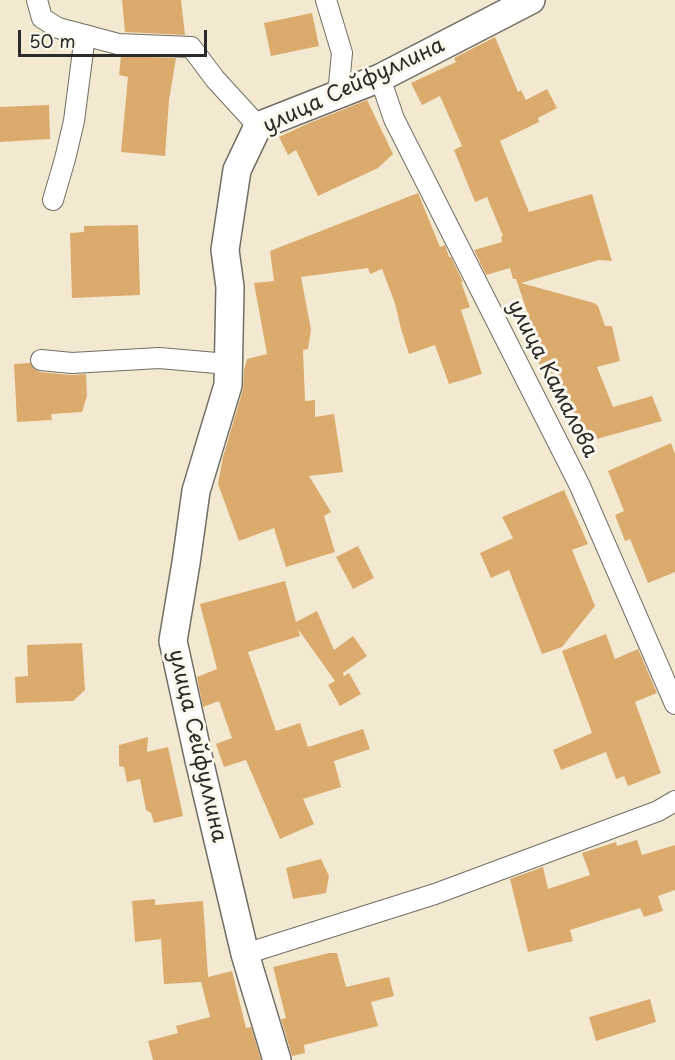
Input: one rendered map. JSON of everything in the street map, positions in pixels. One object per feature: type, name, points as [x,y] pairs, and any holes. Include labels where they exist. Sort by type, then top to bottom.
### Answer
[{"type":"street","points":[[37,0],[42,18],[58,28],[118,44],[191,47],[215,80],[258,126]]},
{"type":"street","points":[[326,0],[342,53],[338,94]]},
{"type":"street","name":"улица Сейфуллина","points":[[277,1060],[245,954],[173,640],[196,491],[228,385],[230,287],[225,250],[237,170],[258,126],[380,78],[531,0]]},
{"type":"street","points":[[53,200],[74,121],[86,35]]},
{"type":"street","name":"улица Камалова","points":[[380,78],[394,119],[580,486],[675,704]]},
{"type":"street","points":[[41,360],[72,363],[159,358],[228,364]]},
{"type":"street","points":[[245,954],[435,894],[658,811],[675,801]]},
{"type":"building","points":[[122,0],[181,0],[185,35],[125,32]]},
{"type":"building","points":[[312,13],[319,46],[271,56],[264,23]]},
{"type":"building","points":[[495,37],[518,92],[521,90],[526,100],[547,89],[557,108],[538,118],[539,122],[500,141],[529,212],[592,194],[612,261],[599,260],[521,283],[598,306],[605,326],[612,326],[620,361],[597,367],[613,407],[652,396],[662,421],[582,443],[572,409],[560,414],[540,366],[526,325],[531,323],[510,268],[486,275],[474,250],[502,242],[501,237],[503,236],[487,197],[475,202],[454,150],[462,146],[440,96],[422,105],[411,83],[456,62],[454,58]]},
{"type":"building","points":[[121,56],[176,58],[169,100],[165,156],[121,152],[128,77],[119,75]]},
{"type":"building","points":[[367,100],[393,154],[378,168],[318,196],[296,150],[288,155],[279,137]]},
{"type":"building","points":[[49,105],[50,139],[0,142],[0,107]]},
{"type":"building","points":[[418,193],[440,247],[445,245],[463,282],[461,282],[470,307],[461,310],[482,374],[449,384],[435,345],[409,354],[395,303],[382,269],[370,274],[368,268],[301,277],[311,330],[308,349],[303,350],[305,401],[315,400],[315,417],[334,414],[343,472],[309,476],[331,512],[324,516],[335,552],[286,567],[274,528],[239,541],[218,484],[223,457],[243,389],[247,359],[267,354],[254,283],[274,281],[270,251]]},
{"type":"building","points":[[138,225],[140,295],[72,298],[70,233],[84,232],[84,226]]},
{"type":"building","points":[[30,363],[40,372],[86,374],[87,396],[82,412],[51,414],[52,420],[17,422],[14,364]]},
{"type":"building","points":[[671,443],[675,454],[675,572],[648,583],[630,539],[625,541],[615,515],[624,511],[608,471]]},
{"type":"building","points":[[564,490],[588,544],[572,550],[595,606],[562,647],[542,654],[509,570],[491,578],[480,553],[513,538],[502,517]]},
{"type":"building","points":[[358,546],[374,578],[353,589],[336,557]]},
{"type":"building","points":[[285,581],[296,622],[317,611],[334,650],[353,636],[367,656],[343,673],[344,676],[349,673],[361,694],[340,706],[328,685],[335,681],[298,629],[300,636],[248,652],[276,731],[300,723],[308,747],[363,729],[370,749],[334,761],[341,787],[303,799],[314,824],[280,839],[246,760],[224,767],[216,744],[232,738],[219,701],[203,707],[197,677],[217,669],[200,604]]},
{"type":"building","points":[[606,634],[615,659],[638,649],[657,693],[635,702],[661,773],[628,786],[624,776],[616,779],[606,752],[561,770],[553,750],[592,733],[562,651]]},
{"type":"building","points":[[82,643],[85,690],[73,701],[16,703],[15,677],[28,676],[27,645]]},
{"type":"building","points":[[148,737],[147,752],[168,747],[183,816],[154,823],[151,813],[146,810],[140,779],[127,782],[124,767],[119,766],[119,745]]},
{"type":"building","points":[[637,840],[642,855],[675,845],[675,890],[658,896],[663,911],[644,917],[640,908],[570,930],[573,941],[528,952],[510,879],[543,867],[548,889],[590,875],[582,853],[616,842],[617,846]]},
{"type":"building","points":[[321,859],[329,876],[326,893],[293,899],[286,868]]},
{"type":"building","points":[[155,899],[155,905],[203,901],[208,977],[232,971],[246,1028],[251,1027],[261,1060],[153,1060],[148,1041],[178,1033],[176,1026],[210,1017],[201,982],[164,984],[161,939],[135,942],[132,901]]},
{"type":"building","points":[[337,953],[346,987],[389,977],[394,996],[371,1002],[378,1026],[304,1045],[305,1053],[292,1056],[281,1019],[286,1018],[273,967]]},
{"type":"building","points":[[650,999],[656,1022],[596,1041],[589,1017]]}]
